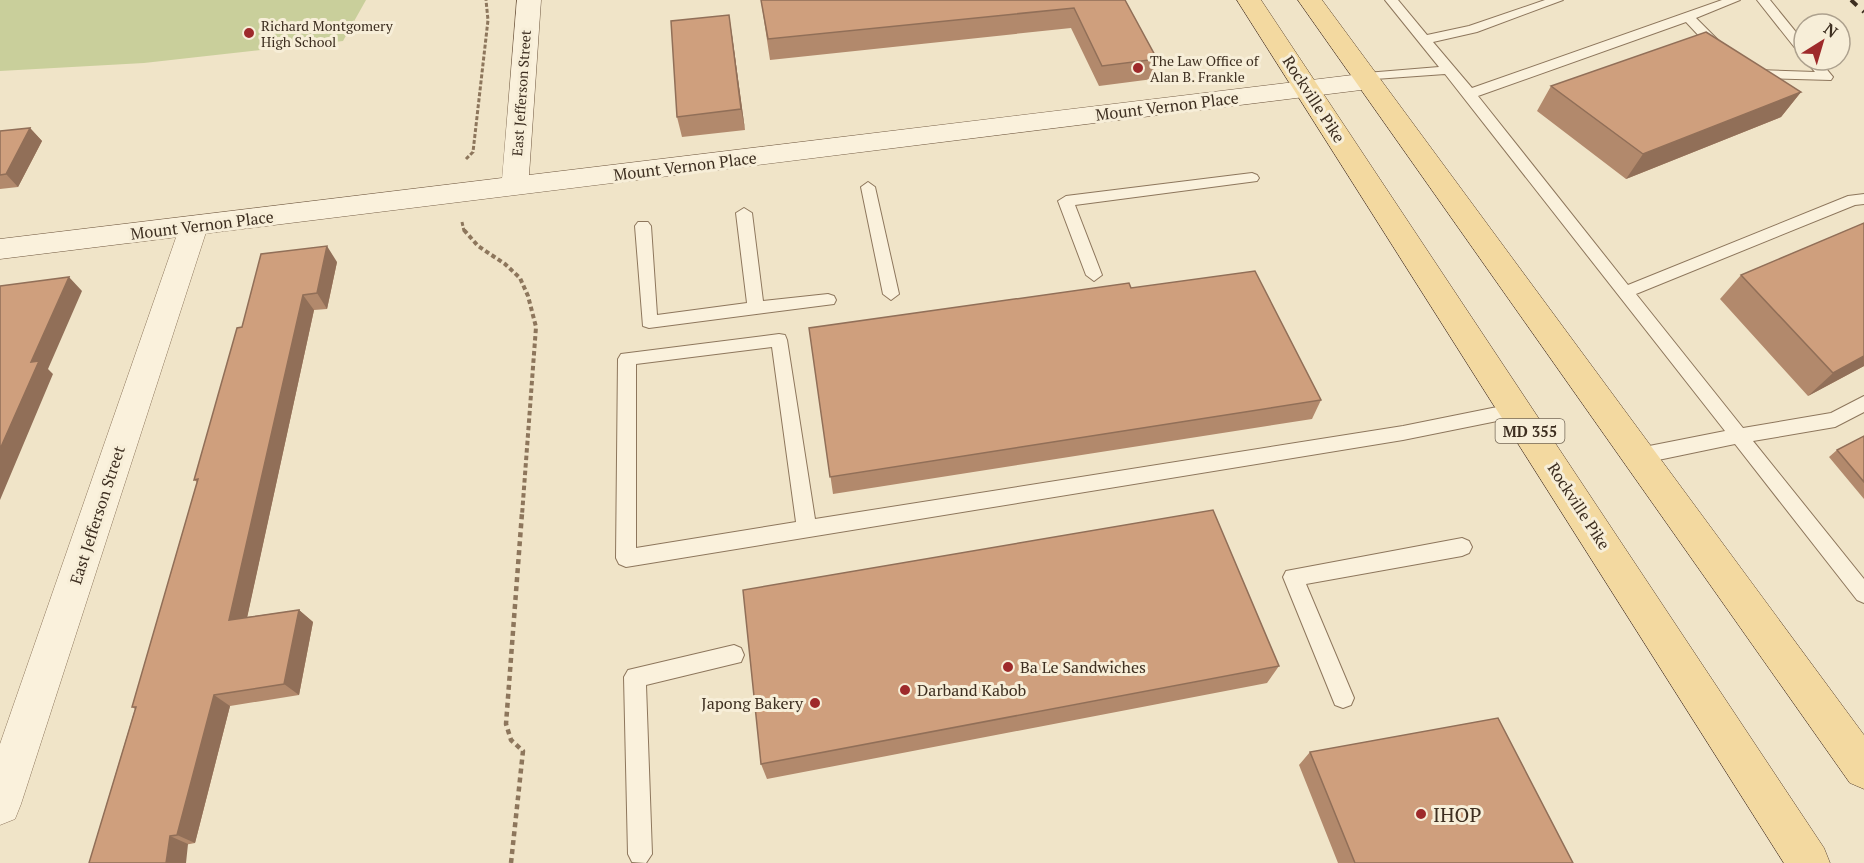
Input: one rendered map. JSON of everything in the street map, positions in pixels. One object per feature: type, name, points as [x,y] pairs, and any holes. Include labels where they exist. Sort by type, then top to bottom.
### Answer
[{"type":"main road","name":"Rockville Pike","points":[[1250,0],[1809,863]]},
{"type":"main road","points":[[1310,0],[1864,770]]},
{"type":"street","name":"East Jefferson Street","points":[[515,186],[529,0]]},
{"type":"street","name":"Mount Vernon Place","points":[[0,249],[1308,89],[1367,79]]},
{"type":"street","name":"East Jefferson Street","points":[[0,804],[11,744],[194,226]]},
{"type":"lane","points":[[1391,0],[1469,94],[1864,594]]},
{"type":"lane","points":[[1422,40],[1472,29],[1557,0]]},
{"type":"lane","points":[[1469,94],[1734,0]]},
{"type":"lane","points":[[1763,0],[1792,35]]},
{"type":"lane","points":[[1688,17],[1734,65],[1755,74],[1826,77],[1822,72]]},
{"type":"lane","points":[[1367,79],[1448,70]]},
{"type":"lane","points":[[1094,275],[1066,201],[1252,178]]},
{"type":"lane","points":[[867,187],[891,294]]},
{"type":"lane","points":[[1626,292],[1853,200],[1864,199]]},
{"type":"lane","points":[[744,213],[756,308]]},
{"type":"lane","points":[[643,226],[649,322],[828,300]]},
{"type":"lane","points":[[807,529],[779,340],[627,359],[626,558],[807,529],[1403,433],[1516,410]]},
{"type":"lane","points":[[1639,456],[1835,420],[1864,403]]},
{"type":"lane","points":[[1343,698],[1293,577],[1462,547]]},
{"type":"lane","points":[[640,854],[635,677],[734,655]]},
{"type":"path","points":[[463,163],[473,152],[488,20],[486,0]]},
{"type":"path","points":[[464,213],[463,231],[471,242],[501,259],[519,276],[531,302],[536,327],[506,724],[511,740],[523,751],[511,863]]},
{"type":"green space","points":[[0,0],[366,0],[343,41],[144,63],[0,71]]},
{"type":"building","points":[[761,0],[1125,0],[1157,59],[1102,66],[1074,8],[768,39]]},
{"type":"building","points":[[729,15],[741,109],[677,117],[671,21]]},
{"type":"building","points":[[1706,32],[1801,92],[1643,154],[1551,86]]},
{"type":"building","points":[[30,128],[6,174],[0,175],[0,131]]},
{"type":"building","points":[[1864,223],[1864,356],[1833,373],[1741,275]]},
{"type":"building","points":[[327,246],[317,293],[303,295],[229,620],[299,610],[284,684],[214,695],[177,835],[170,836],[166,863],[89,863],[136,707],[132,707],[198,479],[194,480],[237,328],[242,327],[261,254]]},
{"type":"building","points":[[1255,271],[1321,400],[830,477],[809,328],[1129,283],[1131,288]]},
{"type":"building","points":[[69,277],[31,362],[39,361],[0,449],[0,286]]},
{"type":"building","points":[[1864,436],[1864,482],[1837,450]]},
{"type":"building","points":[[1213,510],[1279,666],[761,764],[743,590]]},
{"type":"building","name":"IHOP","points":[[1498,718],[1573,863],[1355,863],[1310,752]]},
{"type":"railway","points":[[1851,0],[1864,12]]},
{"type":"place","name":"Richard Montgomery High School","points":[[249,33]]},
{"type":"place","name":"The Law Office of Alan B. Frankle","points":[[1138,68]]},
{"type":"place","name":"Ba Le Sandwiches","points":[[1008,667]]},
{"type":"place","name":"Darband Kabob","points":[[905,690]]},
{"type":"place","name":"Japong Bakery","points":[[815,703]]},
{"type":"place","name":"IHOP","points":[[1421,814]]}]
